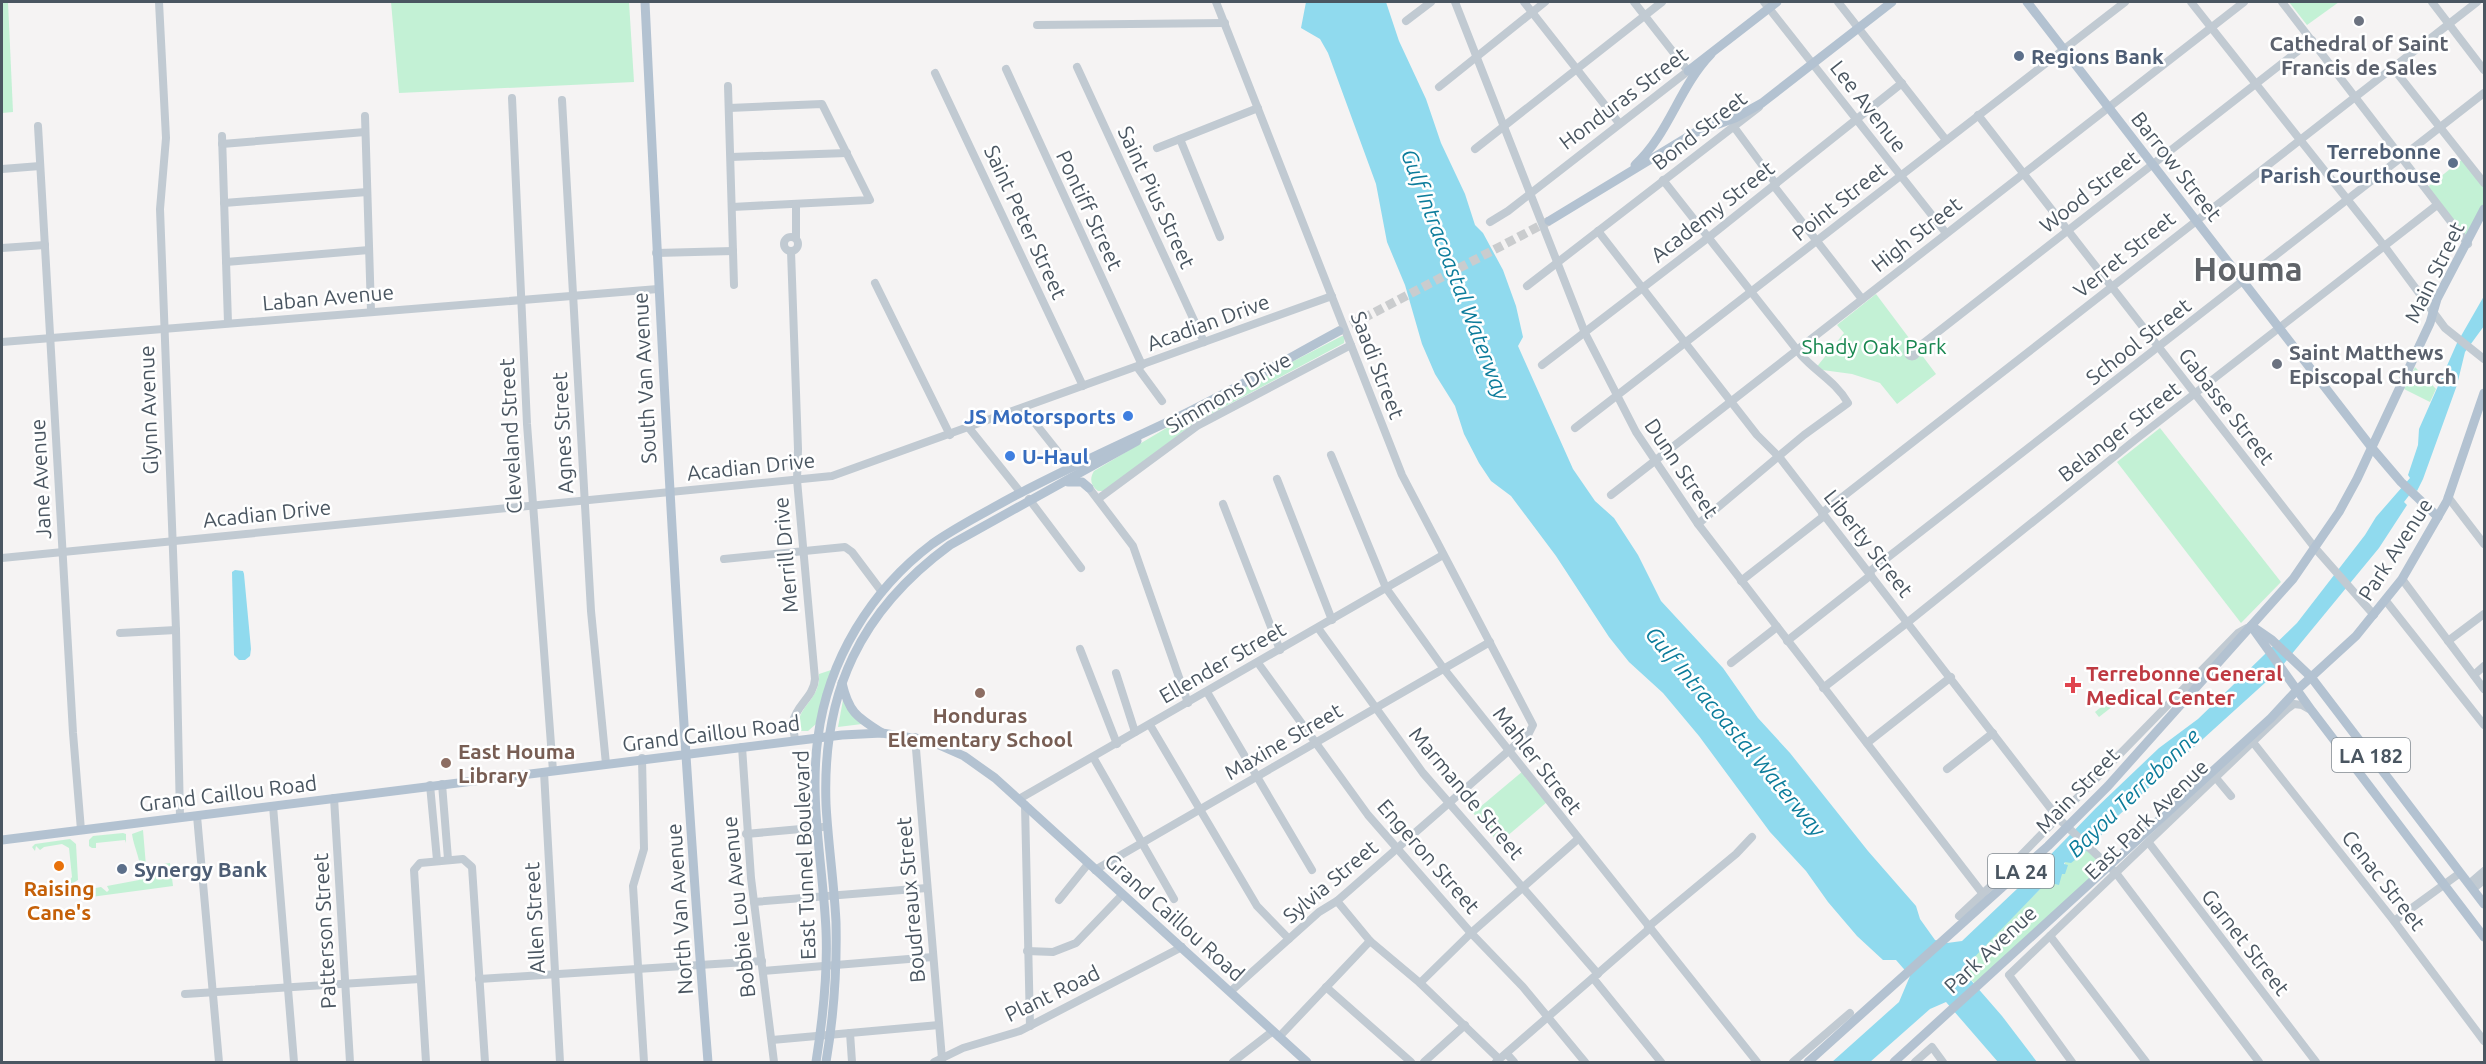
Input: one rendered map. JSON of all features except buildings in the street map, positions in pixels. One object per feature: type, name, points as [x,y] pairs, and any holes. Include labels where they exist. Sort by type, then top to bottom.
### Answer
[{"type":"main road","name":"South Van Avenue","points":[[645,2],[657,289],[687,753]]},
{"type":"main road","name":"Bond Street","points":[[1762,103],[1892,2]]},
{"type":"main road","name":"Barrow Street","points":[[2027,2],[2372,448],[2401,482],[2438,517]]},
{"type":"main road","name":"Honduras Street","points":[[1688,71],[1770,4]]},
{"type":"main road","points":[[1617,181],[1652,148],[1696,70],[1711,54]]},
{"type":"main road","points":[[1549,221],[1694,133],[1735,118],[1762,103]]},
{"type":"main road","name":"Main Street","points":[[1808,1062],[2048,846],[2109,786],[2293,579],[2339,512],[2372,448],[2433,313],[2437,298],[2468,244],[2484,209]]},
{"type":"main road","name":"East Tunnel Boulevard","points":[[826,1062],[831,1034],[834,896],[826,765],[829,736],[842,682],[861,641],[876,616],[908,579],[950,544],[1010,510],[1037,484],[1159,426],[1339,331]]},
{"type":"main road","name":"Park Avenue","points":[[1894,1062],[2271,718],[2297,690],[2356,636],[2402,579],[2438,517],[2448,497],[2484,393]]},
{"type":"main road","name":"East Tunnel Boulevard","points":[[816,1062],[831,965],[823,897],[815,783],[818,738],[826,699],[838,664],[860,622],[882,592],[905,567],[935,542],[1025,496],[1062,483],[1159,426]]},
{"type":"main road","points":[[1089,489],[1087,480],[1095,465]]},
{"type":"main road","points":[[1062,483],[1079,481],[1089,489]]},
{"type":"main road","name":"LA 182","points":[[2251,626],[2272,640],[2311,677],[2484,904]]},
{"type":"main road","name":"LA 182","points":[[2251,626],[2265,648],[2484,937]]},
{"type":"main road","points":[[842,682],[851,710],[882,733]]},
{"type":"main road","name":"Grand Caillou Road","points":[[2,840],[829,736],[882,733],[915,737],[950,748],[989,773],[1122,895],[1231,990],[1307,1062]]},
{"type":"main road","name":"North Van Avenue","points":[[687,753],[708,1062]]},
{"type":"main road","points":[[2371,789],[2386,776]]},
{"type":"street","name":"Glynn Avenue","points":[[159,2],[166,138],[160,209],[176,630],[180,817]]},
{"type":"street","name":"Saadi Street","points":[[1216,2],[1402,475],[1531,718],[1532,728]]},
{"type":"street","points":[[1406,21],[1431,2]]},
{"type":"street","name":"Dunn Street","points":[[1455,2],[1585,333],[1616,398],[1653,461],[1741,581],[1983,894]]},
{"type":"street","points":[[1524,2],[1620,123]]},
{"type":"street","points":[[1439,87],[1545,2]]},
{"type":"street","points":[[1634,2],[1688,71]]},
{"type":"street","points":[[1475,149],[1575,68],[1662,2]]},
{"type":"street","points":[[1838,2],[1946,140]]},
{"type":"street","name":"Point Street","points":[[1575,428],[2125,2]]},
{"type":"street","points":[[2191,2],[2385,247],[2433,313],[2455,336],[2484,359]]},
{"type":"street","name":"High Street","points":[[1611,495],[2244,2]]},
{"type":"street","points":[[2282,2],[2468,244]]},
{"type":"street","points":[[2432,2],[2484,70]]},
{"type":"street","name":"Verret Street","points":[[1741,581],[2196,220],[2477,2]]},
{"type":"street","name":"Lee Avenue","points":[[1770,4],[1813,63],[1946,233]]},
{"type":"street","points":[[1037,25],[1225,23]]},
{"type":"street","name":"Wood Street","points":[[1916,349],[2312,40]]},
{"type":"street","name":"Saint Pius Street","points":[[1077,67],[1204,342]]},
{"type":"street","points":[[2393,68],[2484,183]]},
{"type":"street","name":"Pontiff Street","points":[[1006,69],[1139,366],[1162,401]]},
{"type":"street","name":"Honduras Street","points":[[1490,222],[1508,211],[1688,71]]},
{"type":"street","name":"Saint Peter Street","points":[[935,73],[1083,386]]},
{"type":"street","name":"Academy Street","points":[[1542,365],[1709,237],[1902,83]]},
{"type":"street","points":[[728,86],[734,285]]},
{"type":"street","points":[[1665,88],[1676,86],[1680,96]]},
{"type":"street","name":"School Street","points":[[1788,641],[1870,574],[2484,93]]},
{"type":"street","name":"Cleveland Street","points":[[512,98],[532,506],[548,771]]},
{"type":"street","name":"Agnes Street","points":[[562,100],[593,639],[606,764]]},
{"type":"street","name":"Bond Street","points":[[1527,286],[1762,103]]},
{"type":"street","points":[[729,108],[822,104],[870,200],[732,207]]},
{"type":"street","points":[[1157,148],[1258,108]]},
{"type":"street","name":"Gabasse Street","points":[[1978,115],[2315,548],[2374,615]]},
{"type":"street","points":[[365,116],[371,311]]},
{"type":"street","name":"Jane Avenue","points":[[38,126],[73,733],[81,830]]},
{"type":"street","points":[[1734,127],[1862,299]]},
{"type":"street","points":[[228,323],[222,140],[365,132]]},
{"type":"street","points":[[1180,139],[1220,237]]},
{"type":"street","points":[[731,157],[847,153]]},
{"type":"street","points":[[2,169],[40,166]]},
{"type":"street","points":[[2476,173],[2484,166]]},
{"type":"street","points":[[1663,180],[1796,349],[1811,367],[1841,391],[1848,403],[1804,435],[1698,524]]},
{"type":"street","points":[[224,203],[367,192]]},
{"type":"street","name":"Merrill Drive","points":[[795,741],[793,723],[796,713],[813,689],[815,679],[797,480],[798,449],[791,251],[786,250],[784,243],[788,237],[796,238],[796,204]]},
{"type":"street","name":"Belanger Street","points":[[1823,688],[2135,440],[2437,205]]},
{"type":"street","name":"Liberty Street","points":[[1598,231],[1757,435],[1779,458],[1908,622],[2058,818],[2116,873],[2259,1062]]},
{"type":"street","points":[[2,248],[45,245]]},
{"type":"street","points":[[226,262],[369,250]]},
{"type":"street","points":[[656,253],[734,251]]},
{"type":"street","points":[[875,283],[950,435]]},
{"type":"street","name":"Laban Avenue","points":[[2,342],[521,298],[657,289]]},
{"type":"street","name":"Acadian Drive","points":[[2,558],[842,474],[1332,296]]},
{"type":"street","name":"Simmons Drive","points":[[1098,499],[1197,426],[1351,345]]},
{"type":"street","points":[[1023,408],[1070,467]]},
{"type":"street","points":[[969,428],[1081,568]]},
{"type":"street","name":"Mahler Street","points":[[1331,454],[1386,588],[1444,669],[1508,751],[1757,1062]]},
{"type":"street","points":[[1277,479],[1332,620]]},
{"type":"street","points":[[1089,489],[1133,546],[1188,703]]},
{"type":"street","points":[[2448,497],[2484,544]]},
{"type":"street","points":[[1223,504],[1280,650]]},
{"type":"street","points":[[724,560],[840,547],[848,549],[882,592]]},
{"type":"street","name":"Ellender Street","points":[[1022,802],[1135,732],[1443,555]]},
{"type":"street","points":[[2402,579],[2484,689]]},
{"type":"street","points":[[2386,601],[2484,725]]},
{"type":"street","points":[[2448,641],[2484,614]]},
{"type":"street","name":"Main Street","points":[[1959,916],[2238,633],[2251,626]]},
{"type":"street","points":[[1731,663],[1777,627]]},
{"type":"street","name":"Marmande Street","points":[[1318,628],[1423,773],[1523,888],[1661,1062]]},
{"type":"street","points":[[120,633],[176,630]]},
{"type":"street","name":"Maxine Street","points":[[1092,867],[1142,843],[1490,642]]},
{"type":"street","points":[[1080,649],[1117,744]]},
{"type":"street","name":"Engeron Street","points":[[1258,663],[1368,815],[1471,933],[1549,1017],[1585,1062]]},
{"type":"street","points":[[2474,675],[2484,666]]},
{"type":"street","points":[[1116,673],[1135,732]]},
{"type":"street","points":[[1867,743],[1951,677]]},
{"type":"street","points":[[1207,692],[1312,870]]},
{"type":"street","name":"East Park Avenue","points":[[2072,1062],[2009,975],[2149,843],[2252,741],[2294,704],[2302,705],[2313,711]]},
{"type":"street","points":[[1150,724],[1257,906],[1289,939]]},
{"type":"street","name":"Sylvia Street","points":[[1231,990],[1319,912],[1337,901],[1532,728]]},
{"type":"street","points":[[1947,769],[1993,733]]},
{"type":"street","name":"Boudreaux Street","points":[[915,737],[939,1025],[938,1060]]},
{"type":"street","name":"Cenac Street","points":[[2252,741],[2394,921],[2484,1041]]},
{"type":"street","name":"Bobbie Lou Avenue","points":[[742,747],[746,834],[774,1062]]},
{"type":"street","points":[[1093,757],[1174,899]]},
{"type":"street","points":[[642,758],[644,849],[633,886],[644,1062]]},
{"type":"street","name":"Allen Street","points":[[548,771],[560,1062]]},
{"type":"street","points":[[2216,778],[2231,796]]},
{"type":"street","points":[[442,784],[448,859]]},
{"type":"street","points":[[430,785],[437,860]]},
{"type":"street","name":"Patterson Street","points":[[334,798],[350,1062]]},
{"type":"street","points":[[1022,802],[1030,1026]]},
{"type":"street","points":[[273,806],[294,1062]]},
{"type":"street","points":[[197,816],[219,1062]]},
{"type":"street","points":[[746,834],[828,827]]},
{"type":"street","points":[[1337,901],[1370,941],[1465,1025],[1498,1061],[1648,928],[1736,854],[1752,837]]},
{"type":"street","points":[[1420,983],[1471,933],[1578,839]]},
{"type":"street","name":"Garnet Street","points":[[2149,843],[2316,1062]]},
{"type":"street","points":[[426,1062],[414,870],[420,863],[463,859],[472,867],[485,1062]]},
{"type":"street","points":[[1059,900],[1092,867]]},
{"type":"street","points":[[2471,887],[2484,872]]},
{"type":"street","points":[[2394,921],[2460,873]]},
{"type":"street","points":[[2471,887],[2484,880]]},
{"type":"street","points":[[754,902],[927,888]]},
{"type":"street","points":[[1027,951],[1053,952],[1076,943],[1122,895]]},
{"type":"street","points":[[2050,936],[2146,1062]]},
{"type":"street","points":[[1233,1062],[1276,1034],[1370,941]]},
{"type":"street","name":"Plant Road","points":[[938,1060],[963,1048],[1030,1026],[1182,947]]},
{"type":"street","points":[[763,971],[933,957]]},
{"type":"street","points":[[479,979],[762,961]]},
{"type":"street","points":[[185,994],[212,994],[420,978]]},
{"type":"street","points":[[1326,987],[1411,1062]]},
{"type":"street","points":[[1793,1062],[1850,1013]]},
{"type":"street","points":[[771,1040],[939,1025]]},
{"type":"street","points":[[1424,1062],[1465,1025]]},
{"type":"street","points":[[850,1033],[852,1062]]},
{"type":"street","points":[[1915,1062],[1932,1047],[1943,1062]]},
{"type":"street","points":[[1507,1053],[1514,1062]]},
{"type":"green space","points":[[2,2],[8,2],[13,112],[2,113]]},
{"type":"green space","points":[[391,2],[629,2],[634,82],[399,93]]},
{"type":"green space","points":[[2289,2],[2339,2],[2307,25]]},
{"type":"green space","points":[[2464,158],[2484,183],[2484,209],[2468,244],[2425,189]]},
{"type":"green space","name":"Shady Oak Park","points":[[1876,294],[1936,374],[1897,404],[1880,383],[1852,374],[1815,369],[1844,333],[1837,325]]},
{"type":"green space","points":[[1345,336],[1344,343],[1194,423],[1105,491],[1098,491],[1094,487],[1091,480],[1094,471],[1185,417]]},
{"type":"green space","points":[[2415,367],[2436,389],[2430,402],[2404,389]]},
{"type":"green space","points":[[2160,428],[2281,582],[2241,623],[2117,462]]},
{"type":"green space","points":[[831,670],[816,724],[808,731],[801,731],[798,728],[799,720],[816,690],[819,674]]},
{"type":"green space","points":[[2127,686],[2131,692],[2099,717],[2095,712]]},
{"type":"green space","points":[[843,700],[862,724],[838,727]]},
{"type":"green space","points":[[1523,771],[1547,802],[1499,843],[1473,813]]},
{"type":"green space","points":[[143,830],[146,866],[170,863],[173,886],[91,897],[88,892],[90,889],[101,887],[107,892],[109,890],[107,886],[139,880],[140,863],[132,834]]},
{"type":"green space","points":[[126,834],[126,843],[125,840],[96,843],[96,848],[89,846],[89,840],[93,836]]},
{"type":"green space","points":[[70,839],[76,844],[78,880],[63,889],[56,890],[55,888],[66,886],[72,877],[69,848],[62,844],[44,847],[40,850],[36,846],[35,851],[32,847],[35,844]]},
{"type":"green space","points":[[2090,849],[2109,866],[1976,985],[1962,970],[1964,966],[2047,882],[2062,873],[2065,874],[2065,861]]},
{"type":"water","points":[[1306,2],[1386,2],[1399,41],[1426,99],[1441,143],[1465,194],[1475,225],[1483,233],[1503,270],[1516,306],[1523,337],[1518,346],[1573,469],[1595,501],[1614,518],[1638,555],[1661,601],[1723,668],[1758,718],[1790,753],[1868,851],[1916,906],[1920,919],[1935,940],[1947,943],[1962,941],[2159,748],[2198,719],[2297,623],[2365,535],[2376,517],[2410,478],[2408,475],[2418,445],[2419,429],[2457,343],[2484,296],[2484,326],[2465,352],[2457,385],[2423,479],[2417,491],[2414,489],[2404,502],[2407,505],[2379,548],[2277,672],[2109,824],[2095,844],[2071,863],[2065,862],[2064,864],[2068,865],[2059,885],[2047,882],[1962,970],[2002,1016],[2037,1062],[1998,1062],[1946,1002],[1930,1009],[1870,1062],[1832,1062],[1899,1002],[1910,976],[1896,960],[1883,960],[1857,936],[1828,902],[1806,871],[1770,832],[1699,736],[1663,693],[1629,662],[1609,637],[1556,556],[1511,496],[1491,481],[1479,463],[1464,434],[1455,406],[1435,374],[1422,344],[1405,285],[1387,242],[1376,184],[1328,53],[1320,39],[1301,28]]},
{"type":"water","points":[[243,571],[244,574],[251,649],[250,656],[245,660],[239,660],[234,655],[232,572]]},
{"type":"tunnel","points":[[1339,331],[1549,221]]},
{"type":"place","name":"Cathedral of Saint Francis de Sales","points":[[2359,21]]},
{"type":"place","name":"Regions Bank","points":[[2019,56]]},
{"type":"place","name":"Terrebonne Parish Courthouse","points":[[2453,163]]},
{"type":"place","name":"Saint Matthews Episcopal Church","points":[[2277,364]]},
{"type":"place","name":"JS Motorsports","points":[[1128,416]]},
{"type":"place","name":"U-Haul","points":[[1010,456]]},
{"type":"place","name":"Terrebonne General Medical Center","points":[[2073,685]]},
{"type":"place","name":"Honduras Elementary School","points":[[980,693]]},
{"type":"place","name":"East Houma Library","points":[[446,763]]},
{"type":"place","name":"Raising Cane's","points":[[59,866]]},
{"type":"place","name":"Synergy Bank","points":[[122,869]]},
{"type":"district","name":"Houma","points":[[2248,268]]},
{"type":"water label","name":"Gulf Intracoastal Waterway","points":[[1456,274]]},
{"type":"water label","name":"Gulf Intracoastal Waterway","points":[[1736,731]]},
{"type":"water label","name":"Bayou Terrebonne","points":[[2133,792]]}]
